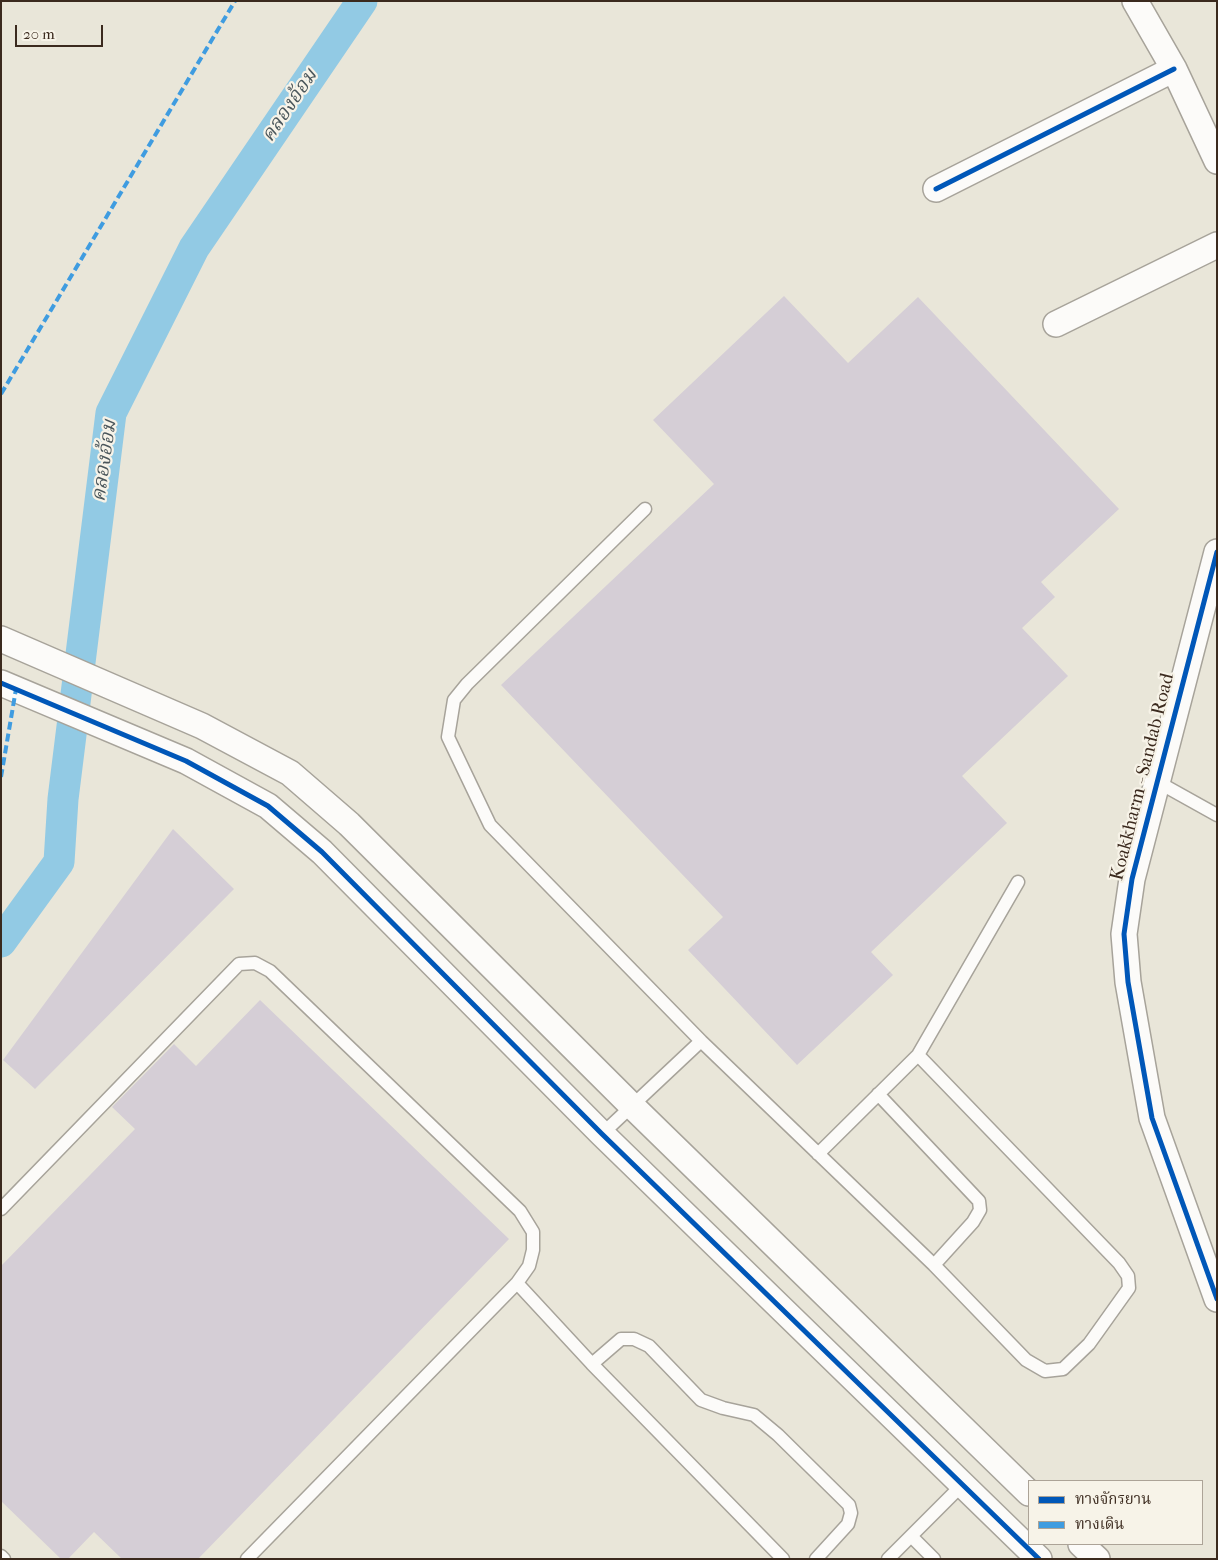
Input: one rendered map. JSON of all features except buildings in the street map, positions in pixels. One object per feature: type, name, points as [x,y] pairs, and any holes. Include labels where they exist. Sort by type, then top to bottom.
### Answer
[{"type":"street","points":[[1135,1],[1174,69],[1217,161]]},
{"type":"street","points":[[936,189],[1174,69]]},
{"type":"street","points":[[1056,324],[1217,245]]},
{"type":"street","name":"Koakkharm - Sandab Road","points":[[1217,552],[1132,879],[1124,934],[1128,982],[1152,1118],[1217,1299]]},
{"type":"street","points":[[1,639],[202,726],[290,773],[349,824],[631,1105],[1028,1492]]},
{"type":"street","points":[[1,683],[186,762],[268,806],[322,852],[602,1134],[1039,1559]]},
{"type":"street","points":[[1083,1545],[1097,1559]]},
{"type":"lane","points":[[646,509],[467,684],[454,700],[448,737],[490,825],[701,1041],[934,1265],[1026,1360],[1045,1371],[1063,1369],[1088,1344],[1129,1288],[1128,1276],[1119,1262],[918,1055]]},
{"type":"lane","points":[[1156,781],[1217,815]]},
{"type":"lane","points":[[818,1154],[918,1055],[1018,882]]},
{"type":"lane","points":[[1,1209],[239,964],[255,964],[270,971],[520,1211],[533,1232],[534,1250],[529,1266],[517,1283],[247,1559]]},
{"type":"lane","points":[[602,1134],[701,1041]]},
{"type":"lane","points":[[878,1094],[979,1201],[980,1210],[973,1222],[934,1265]]},
{"type":"lane","points":[[517,1283],[592,1364],[783,1559]]},
{"type":"lane","points":[[592,1364],[621,1339],[634,1339],[649,1346],[701,1400],[723,1408],[754,1415],[778,1435],[849,1505],[852,1513],[848,1524],[816,1559]]},
{"type":"lane","points":[[888,1559],[963,1484]]},
{"type":"lane","points":[[910,1536],[934,1559]]},
{"type":"waterway","name":"คลองอ้อม","points":[[1,942],[59,862],[63,799],[111,413],[194,248],[362,1]]},
{"type":"marked path","points":[[1,394],[235,1]]},
{"type":"marked path","points":[[1,777],[16,689]]},
{"type":"cycle path","points":[[936,189],[1174,69]]},
{"type":"cycle path","points":[[1217,552],[1132,879],[1124,934],[1128,982],[1152,1118],[1217,1299]]},
{"type":"cycle path","points":[[1,683],[186,761],[268,806],[322,852],[602,1134],[1039,1559]]}]
